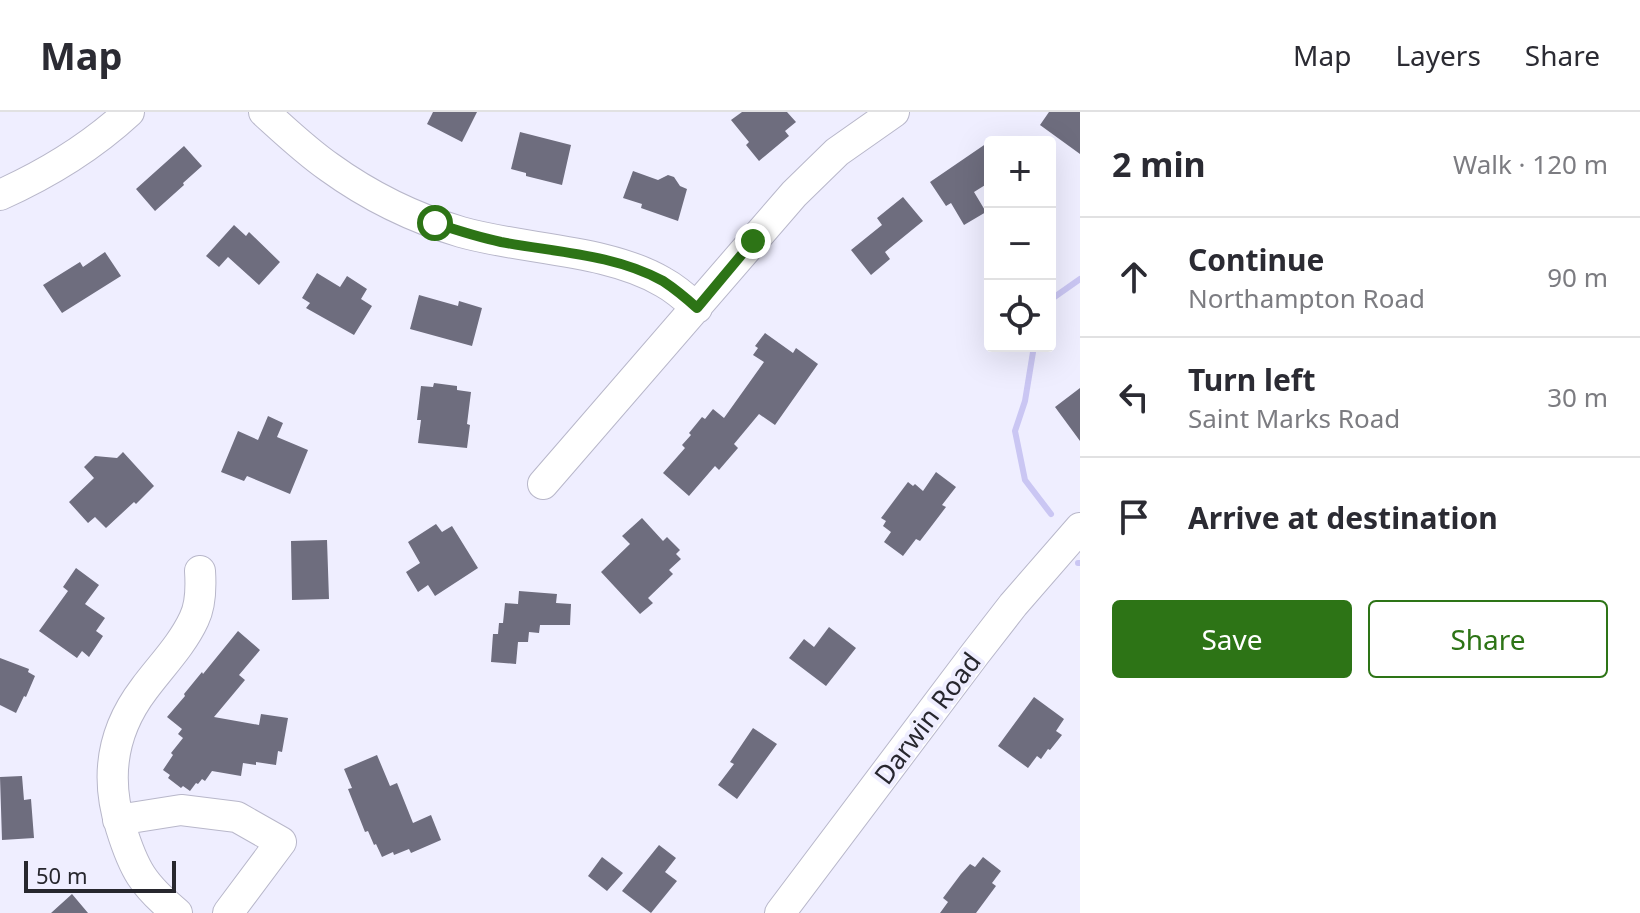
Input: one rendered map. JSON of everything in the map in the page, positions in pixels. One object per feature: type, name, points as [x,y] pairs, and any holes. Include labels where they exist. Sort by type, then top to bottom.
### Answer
[{"type":"street","points":[[0,195],[72,158],[129,112]]},
{"type":"street","points":[[264,112],[328,167],[400,209],[500,242],[588,256],[626,267],[661,280],[697,308]]},
{"type":"street","points":[[543,484],[794,194],[837,152],[884,114]]},
{"type":"street","name":"Darwin Road","points":[[780,913],[975,654],[1080,528]]},
{"type":"street","points":[[177,913],[155,895],[141,877],[128,849],[115,810],[112,764],[122,724],[195,618],[201,590],[200,571]]},
{"type":"street","points":[[118,820],[181,810],[237,817],[281,842],[228,913]]},
{"type":"building","points":[[433,112],[477,112],[462,142],[427,124]]},
{"type":"building","points":[[742,112],[787,112],[796,122],[785,131],[789,136],[759,161],[746,145],[749,142],[731,120]]},
{"type":"building","points":[[1049,112],[1080,112],[1080,154],[1056,136],[1040,125]]},
{"type":"building","points":[[520,132],[571,145],[562,185],[511,169]]},
{"type":"building","points":[[984,145],[984,186],[974,192],[984,213],[964,225],[951,203],[946,206],[930,182]]},
{"type":"building","points":[[184,146],[202,166],[155,211],[136,189]]},
{"type":"building","points":[[633,171],[658,180],[668,175],[674,177],[680,186],[687,189],[678,221],[623,198]]},
{"type":"building","points":[[903,197],[923,221],[885,252],[890,259],[871,275],[851,250],[882,225],[877,218]]},
{"type":"building","points":[[234,225],[246,236],[249,232],[280,262],[259,285],[228,257],[219,267],[206,256]]},
{"type":"building","points":[[105,252],[121,276],[62,313],[43,285],[80,262],[83,267]]},
{"type":"building","points":[[317,273],[340,287],[347,276],[367,289],[361,299],[372,306],[354,335],[306,308],[310,303],[302,298]]},
{"type":"building","points":[[419,295],[458,306],[459,301],[482,308],[472,346],[410,329]]},
{"type":"building","points":[[765,333],[793,353],[796,348],[818,364],[775,425],[759,414],[734,444],[738,448],[719,470],[715,466],[689,496],[663,473],[685,448],[682,445],[702,417],[705,419],[713,409],[724,418],[764,362],[753,355],[758,348],[755,346]]},
{"type":"building","points":[[434,383],[457,386],[457,390],[471,392],[467,448],[418,443],[421,386],[433,387]]},
{"type":"building","points":[[1080,388],[1080,441],[1055,407]]},
{"type":"building","points":[[268,416],[283,423],[277,437],[308,450],[290,494],[247,476],[244,481],[221,472],[238,431],[258,440]]},
{"type":"building","points":[[123,452],[154,486],[106,528],[95,517],[88,523],[69,502],[94,478],[84,467],[95,456],[117,458]]},
{"type":"building","points":[[936,472],[956,487],[930,528],[920,541],[916,539],[903,556],[884,542],[891,532],[883,526],[886,521],[881,518],[908,482],[923,491]]},
{"type":"building","points":[[642,518],[663,541],[667,537],[680,550],[676,554],[681,559],[669,570],[673,574],[648,598],[653,603],[640,614],[601,572],[630,544],[622,536]]},
{"type":"building","points":[[436,524],[442,532],[452,526],[478,568],[435,596],[428,585],[418,592],[406,572],[420,563],[408,542]]},
{"type":"building","points":[[327,540],[329,599],[292,600],[291,541]]},
{"type":"building","points":[[76,568],[99,585],[85,604],[105,618],[96,631],[103,636],[89,657],[82,651],[77,658],[39,631],[68,591],[63,587]]},
{"type":"building","points":[[519,591],[557,594],[556,603],[571,604],[570,625],[540,625],[539,633],[529,632],[528,642],[518,642],[516,664],[491,662],[493,634],[498,634],[499,623],[503,623],[505,603],[518,604]]},
{"type":"building","points":[[829,627],[856,648],[826,686],[789,658],[804,639],[814,647]]},
{"type":"building","points":[[238,631],[260,650],[239,675],[245,680],[214,717],[259,725],[261,714],[288,718],[282,752],[278,751],[276,765],[243,763],[241,776],[212,771],[205,781],[202,779],[196,783],[190,791],[168,778],[170,775],[163,770],[183,738],[178,734],[182,729],[167,717]]},
{"type":"building","points":[[0,658],[29,669],[28,672],[35,676],[16,713],[0,705]]},
{"type":"building","points":[[1034,697],[1064,719],[1056,731],[1062,735],[1041,759],[1037,756],[1028,768],[998,746]]},
{"type":"building","points":[[753,728],[777,744],[737,799],[718,785],[734,764],[730,762]]},
{"type":"building","points":[[377,755],[390,786],[397,783],[413,823],[431,815],[441,840],[411,853],[409,849],[382,857],[368,831],[365,832],[348,789],[352,788],[344,769]]},
{"type":"building","points":[[22,776],[24,800],[31,799],[34,838],[2,840],[0,777]]},
{"type":"building","points":[[659,845],[676,858],[665,872],[677,881],[651,913],[622,891]]},
{"type":"building","points":[[602,857],[623,873],[607,891],[588,876]]},
{"type":"building","points":[[983,857],[1001,871],[992,883],[996,886],[976,913],[940,913],[948,902],[943,898],[961,874],[970,864],[975,867]]},
{"type":"building","points":[[72,894],[88,913],[51,913]]},
{"type":"waterway","points":[[1056,296],[1080,279]]},
{"type":"waterway","points":[[1033,352],[1025,401],[1015,431],[1025,480],[1051,514]]},
{"type":"route","points":[[435,223],[500,242],[588,256],[626,267],[661,280],[697,308],[753,241]]}]
